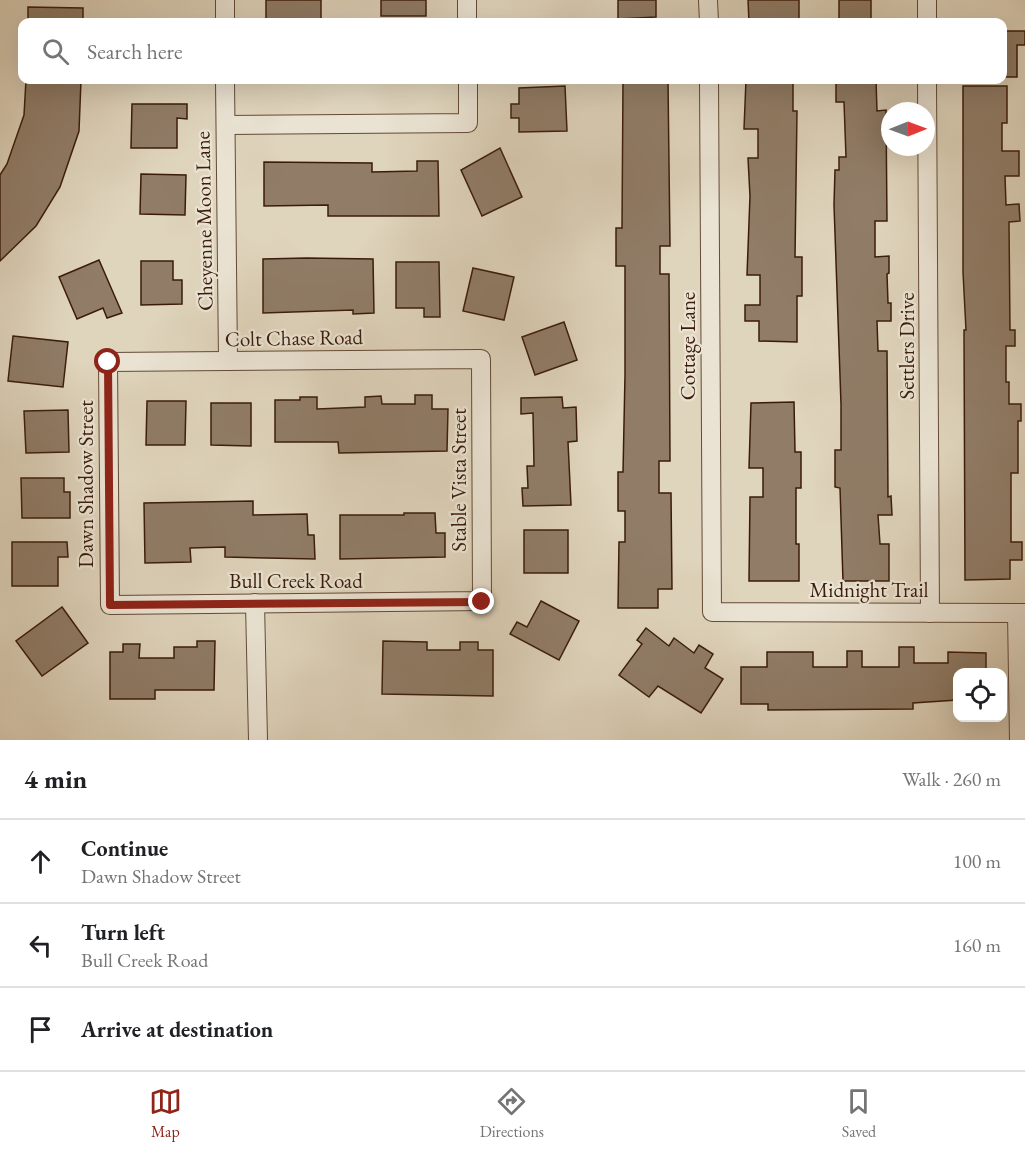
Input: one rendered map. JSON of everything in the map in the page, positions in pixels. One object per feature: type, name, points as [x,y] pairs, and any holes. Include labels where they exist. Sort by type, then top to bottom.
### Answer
[{"type":"street","points":[[225,0],[225,18]]},
{"type":"street","points":[[467,0],[467,18]]},
{"type":"street","points":[[708,0],[709,18]]},
{"type":"street","points":[[927,0],[927,18]]},
{"type":"street","name":"Cheyenne Moon Lane","points":[[225,84],[228,361]]},
{"type":"street","points":[[226,125],[468,123],[468,84]]},
{"type":"street","name":"Cottage Lane","points":[[709,84],[712,612]]},
{"type":"street","name":"Settlers Drive","points":[[927,84],[930,613]]},
{"type":"street","name":"Colt Chase Road","points":[[108,362],[481,359]]},
{"type":"street","name":"Stable Vista Street","points":[[481,359],[482,602]]},
{"type":"street","name":"Dawn Shadow Street","points":[[108,362],[110,605]]},
{"type":"street","name":"Bull Creek Road","points":[[110,605],[482,602]]},
{"type":"street","points":[[255,603],[258,740]]},
{"type":"street","name":"Midnight Trail","points":[[712,612],[1021,613]]},
{"type":"street","points":[[1019,740],[1021,613]]},
{"type":"building","points":[[266,0],[321,0],[321,18],[266,18]]},
{"type":"building","points":[[381,0],[426,0],[426,16],[381,16]]},
{"type":"building","points":[[618,0],[656,0],[656,17],[618,18]]},
{"type":"building","points":[[748,0],[799,0],[799,18],[749,18]]},
{"type":"building","points":[[839,0],[871,0],[871,18],[839,18]]},
{"type":"building","points":[[28,7],[83,8],[83,18],[28,18]]},
{"type":"building","points":[[1007,31],[1025,31],[1025,45],[1017,45],[1017,77],[1007,77]]},
{"type":"building","points":[[26,84],[81,84],[79,131],[60,187],[36,226],[0,261],[0,175],[7,164],[24,115]]},
{"type":"building","points":[[623,84],[668,84],[670,246],[660,246],[660,274],[669,274],[670,461],[659,461],[659,493],[671,493],[672,589],[658,589],[658,608],[618,608],[619,542],[625,542],[625,511],[618,511],[618,472],[623,472],[625,266],[616,266],[616,228],[622,228]]},
{"type":"building","points":[[746,84],[793,84],[793,111],[797,111],[795,257],[802,257],[802,296],[797,296],[797,342],[759,341],[759,321],[745,321],[745,305],[760,305],[760,275],[747,275],[750,196],[748,158],[758,158],[758,129],[744,129]]},
{"type":"building","points":[[836,84],[876,84],[877,111],[881,111],[881,156],[886,156],[887,221],[875,221],[875,257],[889,256],[889,273],[887,274],[891,321],[877,321],[878,351],[887,351],[888,497],[891,496],[892,515],[878,515],[880,544],[889,544],[889,581],[843,581],[840,488],[835,487],[835,450],[841,450],[841,404],[834,205],[835,170],[839,170],[839,157],[846,157],[844,102],[836,102]]},
{"type":"building","points":[[565,86],[567,131],[519,132],[519,118],[511,118],[511,104],[519,104],[519,88]]},
{"type":"building","points":[[963,86],[1007,86],[1007,123],[1002,123],[1002,151],[1019,151],[1019,176],[1005,176],[1006,205],[1019,204],[1020,221],[1009,222],[1010,330],[1015,330],[1015,346],[1006,346],[1006,382],[1009,382],[1009,404],[1021,404],[1021,421],[1018,421],[1018,473],[1011,473],[1011,542],[1022,542],[1022,560],[1010,560],[1010,579],[965,580],[964,330],[966,330],[963,272]]},
{"type":"building","points":[[132,104],[187,104],[187,119],[177,118],[177,148],[131,148]]},
{"type":"building","points":[[500,148],[522,197],[482,216],[461,170]]},
{"type":"building","points":[[417,161],[438,161],[439,216],[328,216],[328,205],[264,206],[264,162],[372,163],[372,172],[417,171]]},
{"type":"building","points":[[141,174],[186,175],[185,215],[140,214]]},
{"type":"building","points":[[263,259],[373,259],[374,313],[353,314],[353,310],[263,313]]},
{"type":"building","points":[[99,260],[122,313],[107,318],[103,308],[77,319],[59,277]]},
{"type":"building","points":[[141,261],[173,261],[173,280],[182,280],[182,304],[141,305]]},
{"type":"building","points":[[396,262],[439,262],[440,317],[424,317],[424,308],[396,308]]},
{"type":"building","points":[[473,268],[514,277],[504,320],[463,311]]},
{"type":"building","points":[[564,322],[577,360],[535,375],[522,337]]},
{"type":"building","points":[[13,336],[68,342],[63,387],[8,381]]},
{"type":"building","points":[[415,395],[432,395],[432,409],[448,409],[447,451],[339,453],[338,442],[275,442],[275,400],[317,397],[317,409],[365,407],[365,397],[381,396],[382,404],[415,404]]},
{"type":"building","points":[[562,397],[563,408],[576,407],[577,441],[568,442],[571,505],[523,506],[522,488],[528,488],[527,466],[534,466],[533,413],[521,414],[521,398]]},
{"type":"building","points":[[147,401],[186,401],[185,445],[146,445]]},
{"type":"building","points":[[794,402],[795,452],[801,452],[801,488],[796,488],[796,544],[799,544],[799,581],[749,581],[750,497],[763,497],[763,468],[749,468],[751,403]]},
{"type":"building","points":[[211,403],[251,403],[251,446],[211,445]]},
{"type":"building","points":[[68,410],[69,452],[26,453],[24,411]]},
{"type":"building","points":[[21,478],[64,478],[64,492],[70,492],[70,518],[22,518]]},
{"type":"building","points":[[253,501],[253,515],[307,514],[308,535],[314,535],[315,559],[225,557],[225,547],[190,548],[191,562],[145,563],[144,503]]},
{"type":"building","points":[[404,513],[435,513],[436,533],[445,533],[445,557],[340,559],[340,515],[404,515]]},
{"type":"building","points":[[524,530],[568,530],[568,573],[524,573]]},
{"type":"building","points":[[12,542],[67,542],[68,557],[58,557],[58,586],[12,586]]},
{"type":"building","points":[[541,601],[579,621],[559,660],[510,634],[517,622],[527,627]]},
{"type":"building","points":[[62,607],[88,643],[42,676],[16,641]]},
{"type":"building","points":[[646,628],[669,646],[674,638],[694,653],[699,645],[713,654],[705,668],[723,679],[701,713],[658,686],[649,697],[619,675],[642,644],[637,640]]},
{"type":"building","points":[[197,641],[215,641],[214,690],[155,690],[155,699],[110,699],[110,652],[123,652],[123,644],[140,644],[139,658],[174,658],[174,647],[197,647]]},
{"type":"building","points":[[383,641],[427,642],[427,650],[460,650],[460,642],[478,642],[478,650],[493,650],[493,696],[382,694]]},
{"type":"building","points":[[899,647],[914,647],[914,663],[948,663],[948,652],[986,653],[986,668],[953,668],[953,700],[913,703],[913,709],[768,710],[768,704],[741,704],[741,667],[767,667],[767,652],[813,652],[813,667],[847,667],[847,651],[862,651],[862,667],[899,667]]},
{"type":"route","points":[[108,362],[110,605],[482,602]]}]
